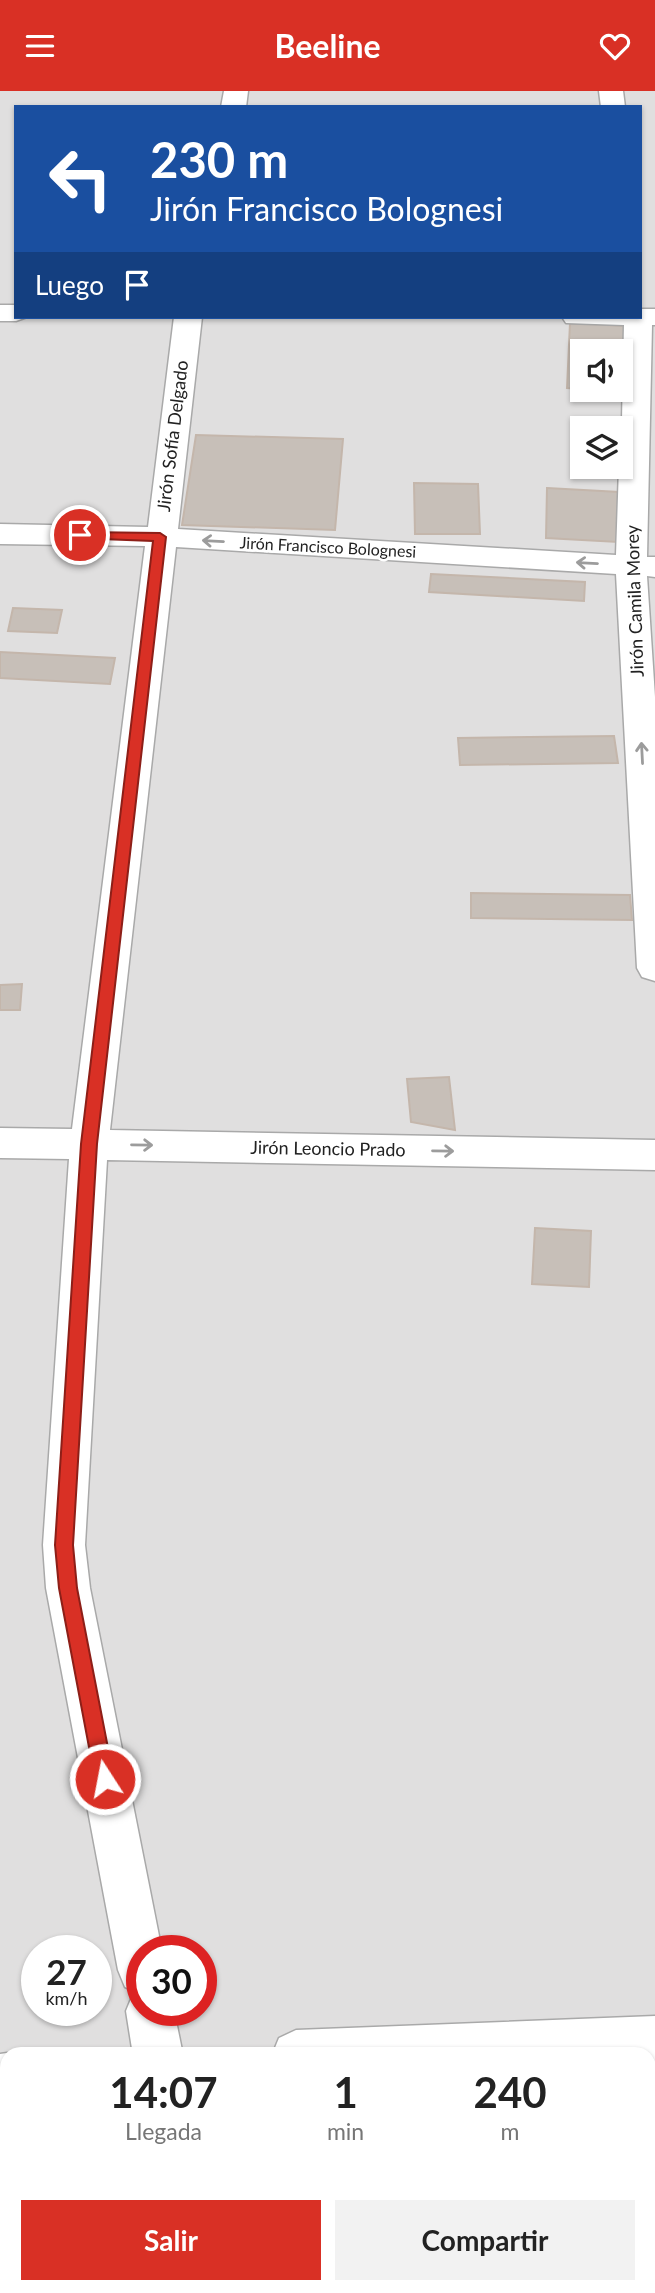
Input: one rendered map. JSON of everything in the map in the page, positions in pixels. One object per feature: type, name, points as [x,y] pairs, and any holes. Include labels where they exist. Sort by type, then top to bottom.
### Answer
[{"type":"street","name":"Jirón Camila Morey","points":[[644,317],[643,566],[655,968]]},
{"type":"street","name":"Jirón Sofía Delgado","points":[[135,1935],[68,1588],[64,1545],[89,1144],[188,319]]},
{"type":"street","name":"Jirón Francisco Bolognesi","points":[[0,534],[160,537],[643,566]]},
{"type":"street","name":"Jirón Leoncio Prado","points":[[0,1143],[655,1155]]},
{"type":"street","points":[[153,2026],[157,2047]]},
{"type":"street","points":[[501,2047],[655,2041]]},
{"type":"shaded area","points":[[0,91],[655,91],[655,2047],[0,2047]]},
{"type":"building","points":[[570,323],[625,326],[625,339],[570,339],[570,388],[567,388]]},
{"type":"building","points":[[196,435],[343,439],[335,530],[182,525]]},
{"type":"building","points":[[414,483],[478,484],[480,534],[415,534]]},
{"type":"building","points":[[547,488],[619,492],[618,542],[546,538]]},
{"type":"building","points":[[431,574],[585,582],[584,601],[429,592]]},
{"type":"building","points":[[13,608],[62,610],[57,633],[8,631]]},
{"type":"building","points":[[0,652],[115,658],[110,684],[0,678]]},
{"type":"building","points":[[614,736],[618,763],[460,765],[458,738]]},
{"type":"building","points":[[471,893],[630,895],[632,920],[471,918]]},
{"type":"building","points":[[22,984],[20,1010],[0,1010],[0,985]]},
{"type":"building","points":[[449,1077],[455,1130],[411,1122],[407,1079]]},
{"type":"building","points":[[535,1228],[591,1231],[589,1287],[532,1284]]},
{"type":"route","points":[[80,535],[160,537],[89,1144],[64,1545],[68,1588],[105,1779]]}]
